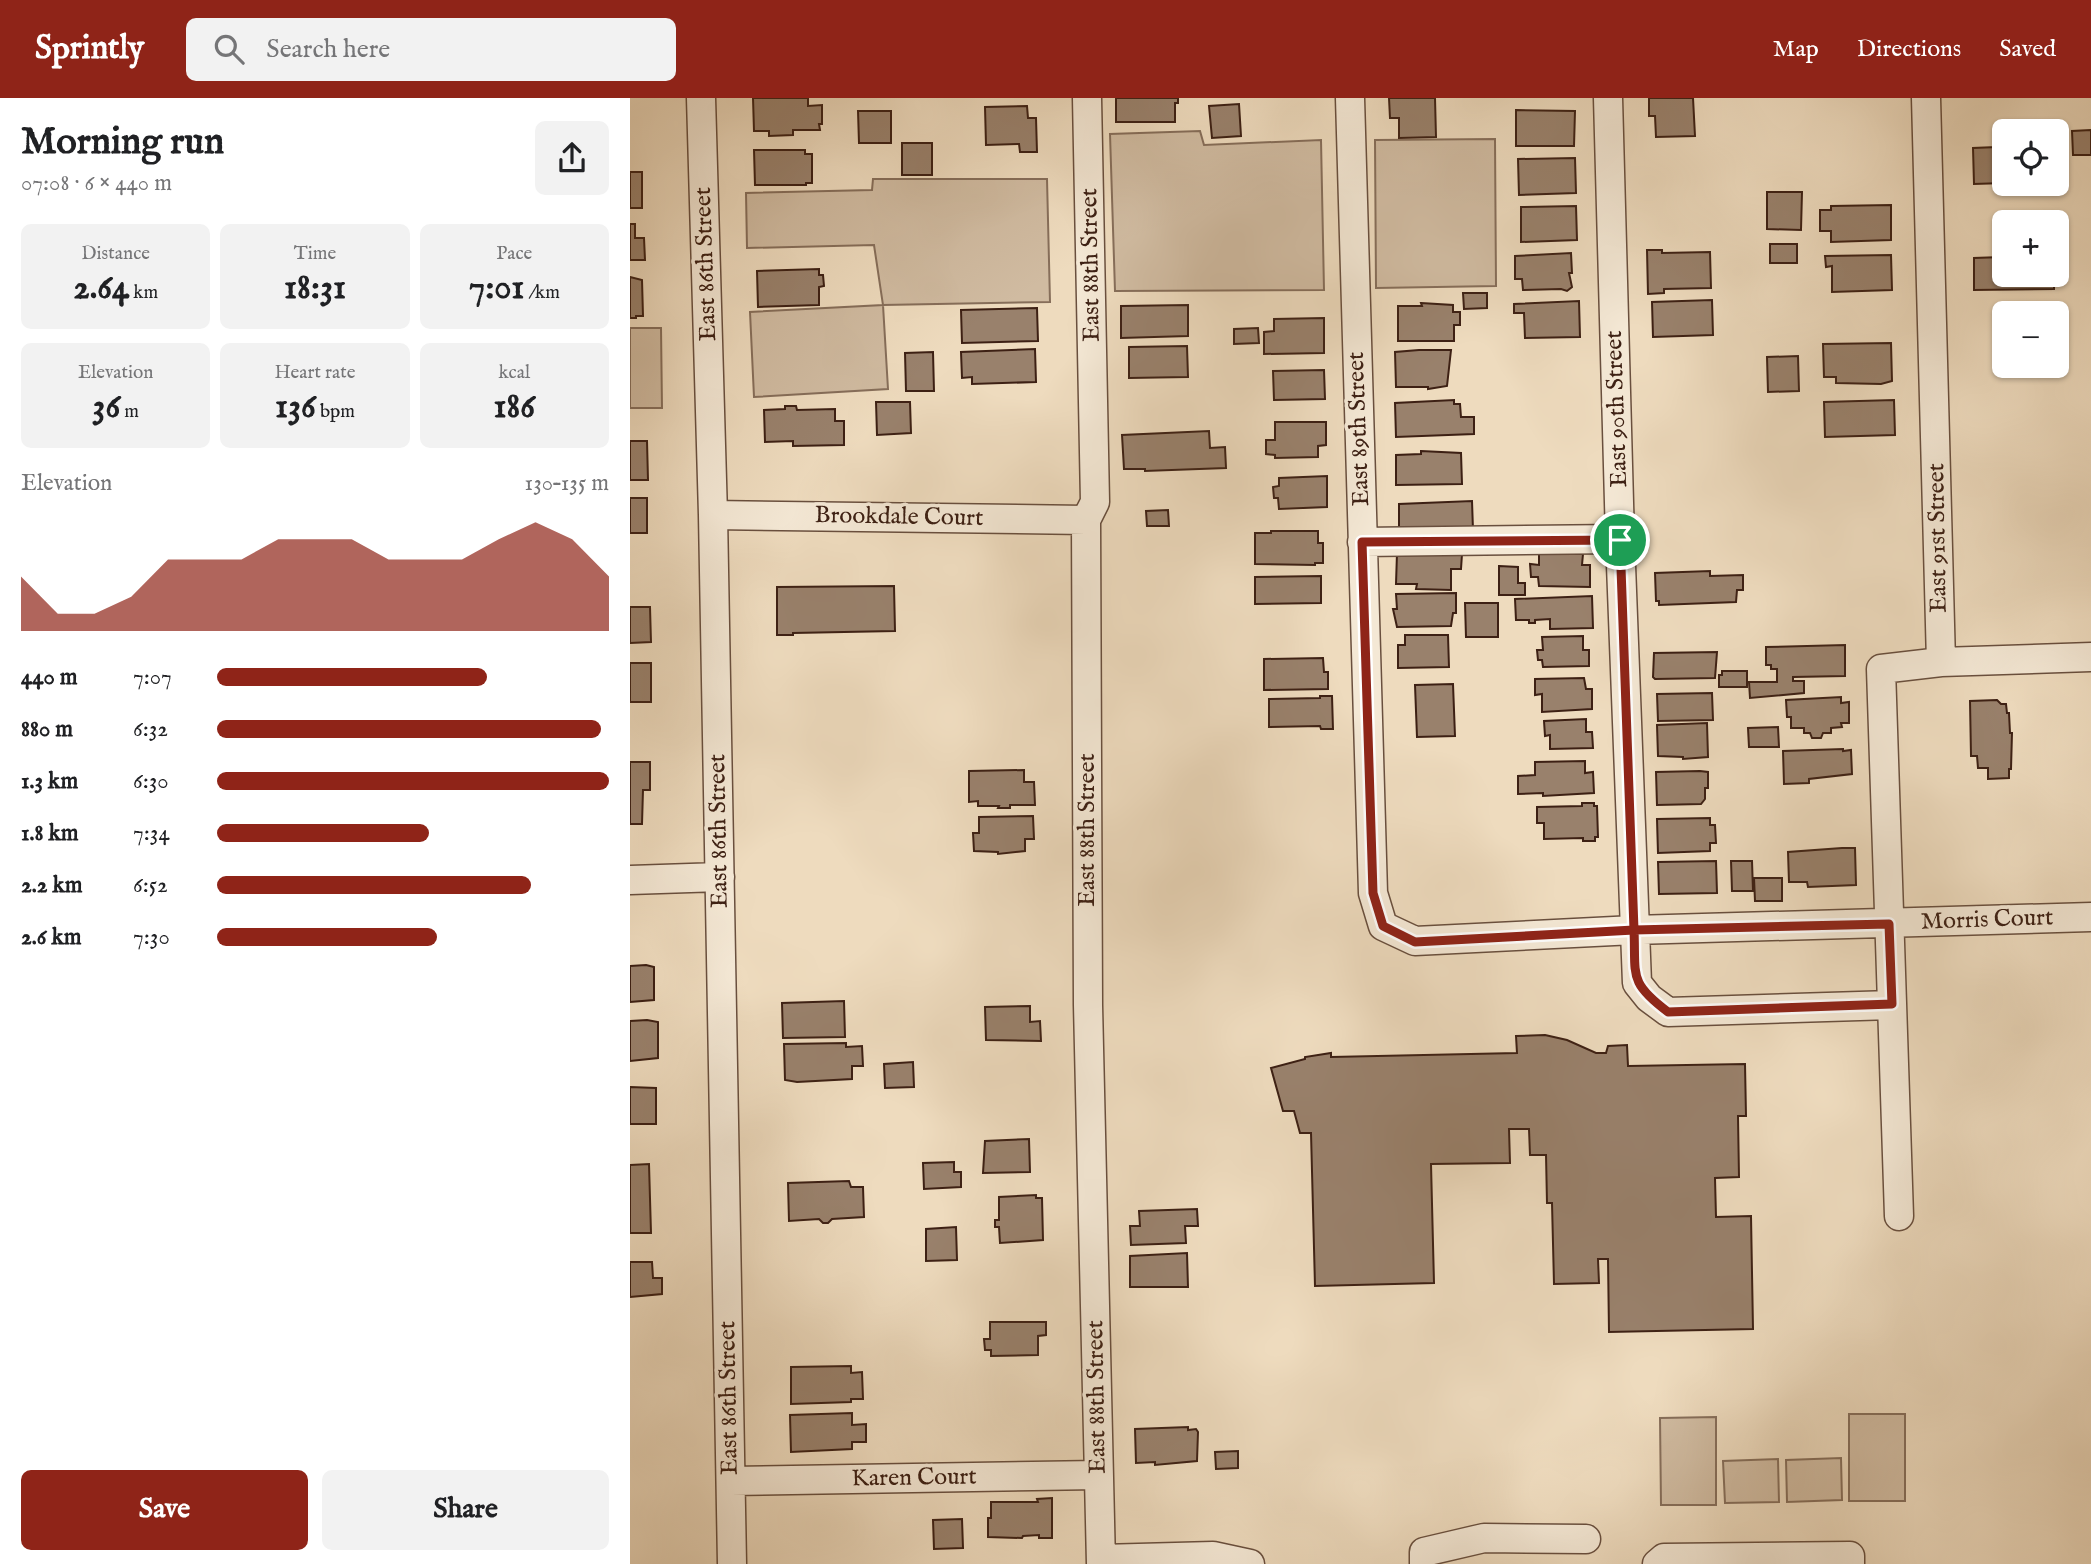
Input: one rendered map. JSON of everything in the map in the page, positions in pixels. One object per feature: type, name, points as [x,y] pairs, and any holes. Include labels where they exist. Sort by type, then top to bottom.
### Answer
[{"type":"street","name":"East 86th Street","points":[[701,98],[713,515],[733,1564]]},
{"type":"street","name":"East 88th Street","points":[[1087,98],[1095,502],[1086,520],[1089,1019],[1101,1561]]},
{"type":"street","name":"East 89th Street","points":[[1350,98],[1373,893],[1383,926]]},
{"type":"street","name":"East 90th Street","points":[[1608,98],[1620,540],[1637,983],[1649,998],[1668,1012],[1892,1004]]},
{"type":"street","name":"East 91st Street","points":[[1926,98],[1941,662]]},
{"type":"street","name":"Brookdale Court","points":[[713,515],[1086,520]]},
{"type":"street","points":[[1362,542],[1620,540]]},
{"type":"street","points":[[1899,1216],[1881,669],[1941,662],[2091,657]]},
{"type":"street","points":[[630,880],[720,877]]},
{"type":"street","name":"Morris Court","points":[[1383,926],[1415,942],[1634,930],[2091,917]]},
{"type":"street","name":"Karen Court","points":[[731,1481],[1098,1475]]},
{"type":"street","points":[[1424,1564],[1424,1552],[1484,1538],[1586,1539]]},
{"type":"street","points":[[1101,1561],[1213,1556],[1250,1564]]},
{"type":"street","points":[[1657,1564],[1664,1558],[1850,1556],[1850,1564]]},
{"type":"shaded area","points":[[1200,131],[1204,145],[1321,140],[1324,290],[1115,291],[1110,134]]},
{"type":"shaded area","points":[[1495,139],[1496,286],[1376,288],[1375,140]]},
{"type":"shaded area","points":[[873,179],[1047,179],[1050,302],[883,305],[874,245],[747,248],[746,193],[872,190]]},
{"type":"shaded area","points":[[883,305],[888,389],[754,397],[750,312]]},
{"type":"shaded area","points":[[630,328],[661,328],[662,408],[630,408]]},
{"type":"shaded area","points":[[1849,1414],[1905,1414],[1905,1501],[1849,1501]]},
{"type":"shaded area","points":[[1716,1417],[1716,1505],[1661,1505],[1660,1418]]},
{"type":"shaded area","points":[[1841,1458],[1842,1500],[1787,1502],[1786,1460]]},
{"type":"shaded area","points":[[1778,1459],[1779,1502],[1725,1503],[1723,1461]]},
{"type":"building","points":[[753,98],[808,98],[808,106],[822,105],[820,130],[793,130],[793,135],[769,136],[769,131],[754,131]]},
{"type":"building","points":[[1116,98],[1178,98],[1178,103],[1175,103],[1175,122],[1116,122]]},
{"type":"building","points":[[1389,98],[1435,98],[1436,137],[1399,138],[1399,118],[1390,118]]},
{"type":"building","points":[[1649,98],[1693,98],[1695,136],[1656,137],[1655,116],[1649,116]]},
{"type":"building","points":[[1239,104],[1241,136],[1212,138],[1209,106]]},
{"type":"building","points":[[1027,106],[1028,118],[1036,118],[1037,152],[1020,152],[1019,144],[986,145],[985,107]]},
{"type":"building","points":[[1516,110],[1575,111],[1574,146],[1516,146]]},
{"type":"building","points":[[858,111],[891,111],[891,143],[859,143]]},
{"type":"building","points":[[2091,130],[2091,155],[2073,155],[2072,131]]},
{"type":"building","points":[[902,143],[932,143],[932,175],[902,175]]},
{"type":"building","points":[[1992,147],[1992,183],[1974,184],[1973,148]]},
{"type":"building","points":[[754,150],[805,150],[805,154],[812,154],[812,183],[755,185]]},
{"type":"building","points":[[1575,158],[1576,193],[1519,195],[1518,159]]},
{"type":"building","points":[[630,172],[642,172],[642,208],[630,208]]},
{"type":"building","points":[[1767,192],[1802,192],[1801,230],[1767,229]]},
{"type":"building","points":[[1891,205],[1891,240],[1831,242],[1831,231],[1820,231],[1820,210],[1831,210],[1831,206]]},
{"type":"building","points":[[1576,206],[1577,240],[1521,242],[1521,207]]},
{"type":"building","points":[[630,224],[635,224],[635,238],[644,238],[645,260],[630,260]]},
{"type":"building","points":[[1770,244],[1797,244],[1797,263],[1770,263]]},
{"type":"building","points":[[1647,250],[1662,250],[1662,253],[1710,252],[1711,288],[1664,289],[1664,293],[1648,294]]},
{"type":"building","points":[[1571,253],[1572,273],[1569,273],[1572,287],[1567,291],[1523,290],[1522,279],[1515,279],[1515,256]]},
{"type":"building","points":[[1891,255],[1892,290],[1832,292],[1832,266],[1826,267],[1825,256]]},
{"type":"building","points":[[1992,257],[1992,287],[2054,289],[1974,290],[1974,258]]},
{"type":"building","points":[[819,269],[819,275],[823,275],[824,286],[819,287],[819,305],[758,307],[757,271]]},
{"type":"building","points":[[630,277],[642,280],[643,316],[636,318],[630,318]]},
{"type":"building","points":[[1463,293],[1487,293],[1487,308],[1464,309]]},
{"type":"building","points":[[1712,300],[1713,335],[1653,337],[1652,302]]},
{"type":"building","points":[[1579,301],[1580,337],[1525,338],[1524,313],[1514,313],[1514,304]]},
{"type":"building","points":[[1421,303],[1453,305],[1453,312],[1460,312],[1460,325],[1454,325],[1454,341],[1398,341],[1398,306],[1422,306]]},
{"type":"building","points":[[1188,305],[1188,336],[1121,338],[1121,306]]},
{"type":"building","points":[[1037,308],[1038,341],[962,343],[961,310]]},
{"type":"building","points":[[1324,318],[1324,353],[1264,354],[1264,332],[1274,331],[1274,319]]},
{"type":"building","points":[[1258,328],[1259,343],[1234,344],[1234,329]]},
{"type":"building","points":[[1891,343],[1892,381],[1881,384],[1836,383],[1836,377],[1824,377],[1823,344]]},
{"type":"building","points":[[1187,346],[1188,377],[1129,378],[1129,347]]},
{"type":"building","points":[[1035,349],[1036,382],[972,384],[972,377],[962,378],[961,352]]},
{"type":"building","points":[[1451,350],[1447,386],[1428,389],[1396,387],[1395,352]]},
{"type":"building","points":[[933,352],[934,391],[906,391],[905,353]]},
{"type":"building","points":[[1798,356],[1799,391],[1768,392],[1767,357]]},
{"type":"building","points":[[1324,370],[1325,399],[1274,400],[1273,371]]},
{"type":"building","points":[[1454,400],[1454,404],[1460,404],[1461,417],[1474,417],[1474,434],[1396,437],[1395,403]]},
{"type":"building","points":[[1894,400],[1895,435],[1825,437],[1824,402]]},
{"type":"building","points":[[876,402],[910,402],[911,433],[877,435]]},
{"type":"building","points":[[785,406],[796,406],[797,410],[835,409],[835,421],[844,421],[844,445],[793,446],[793,441],[765,442],[764,410],[785,409]]},
{"type":"building","points":[[1275,422],[1326,422],[1326,445],[1318,446],[1318,457],[1275,458],[1275,455],[1266,454],[1266,440],[1275,440]]},
{"type":"building","points":[[1209,431],[1210,448],[1225,447],[1226,468],[1145,471],[1124,469],[1122,435]]},
{"type":"building","points":[[630,441],[647,441],[648,480],[630,480]]},
{"type":"building","points":[[1421,451],[1461,453],[1462,484],[1396,485],[1396,455],[1421,454]]},
{"type":"building","points":[[1327,476],[1327,507],[1279,509],[1273,487],[1279,486],[1279,478]]},
{"type":"building","points":[[630,498],[647,498],[647,533],[630,533]]},
{"type":"building","points":[[1472,501],[1473,530],[1399,529],[1399,504]]},
{"type":"building","points":[[1168,510],[1169,526],[1147,526],[1146,511]]},
{"type":"building","points":[[1318,531],[1318,543],[1323,543],[1323,563],[1255,564],[1255,533]]},
{"type":"building","points":[[1397,553],[1462,554],[1461,569],[1451,569],[1451,590],[1416,589],[1417,584],[1396,584]]},
{"type":"building","points":[[1539,554],[1583,554],[1582,565],[1590,565],[1590,587],[1539,586],[1538,577],[1531,577],[1530,564],[1539,565]]},
{"type":"building","points":[[1499,566],[1518,567],[1518,583],[1525,583],[1525,595],[1499,595]]},
{"type":"building","points":[[1710,571],[1710,576],[1743,575],[1743,590],[1737,590],[1736,602],[1659,605],[1659,601],[1656,601],[1655,573]]},
{"type":"building","points":[[1321,576],[1321,603],[1255,604],[1255,577]]},
{"type":"building","points":[[894,586],[895,631],[777,635],[777,587]]},
{"type":"building","points":[[1456,593],[1456,613],[1453,613],[1451,626],[1397,627],[1393,609],[1397,609],[1396,594]]},
{"type":"building","points":[[1592,596],[1593,628],[1550,629],[1550,619],[1535,620],[1535,623],[1516,620],[1515,599]]},
{"type":"building","points":[[1465,603],[1498,603],[1498,637],[1466,637]]},
{"type":"building","points":[[630,607],[650,607],[651,642],[630,643]]},
{"type":"building","points":[[1405,635],[1448,635],[1449,667],[1398,668],[1398,645],[1405,645]]},
{"type":"building","points":[[1583,636],[1583,650],[1589,650],[1589,666],[1543,667],[1542,660],[1538,660],[1537,650],[1543,650],[1542,637]]},
{"type":"building","points":[[1845,645],[1845,676],[1793,677],[1793,681],[1804,681],[1804,693],[1750,698],[1749,682],[1777,682],[1777,669],[1766,665],[1766,647]]},
{"type":"building","points":[[1717,652],[1715,678],[1653,677],[1654,653]]},
{"type":"building","points":[[1323,658],[1324,672],[1328,672],[1328,689],[1264,690],[1264,659]]},
{"type":"building","points":[[630,663],[651,663],[651,702],[630,702]]},
{"type":"building","points":[[1722,671],[1747,671],[1747,687],[1719,687],[1719,675],[1722,675]]},
{"type":"building","points":[[1584,678],[1586,689],[1592,689],[1592,709],[1542,712],[1542,694],[1535,695],[1535,679]]},
{"type":"building","points":[[1453,684],[1455,736],[1417,737],[1415,685]]},
{"type":"building","points":[[1712,693],[1713,720],[1658,721],[1657,694]]},
{"type":"building","points":[[1332,696],[1333,729],[1321,729],[1320,726],[1269,727],[1269,699]]},
{"type":"building","points":[[1841,697],[1841,703],[1849,702],[1849,723],[1841,723],[1842,727],[1831,728],[1831,733],[1823,733],[1821,738],[1812,738],[1810,733],[1804,733],[1804,728],[1791,728],[1786,700]]},
{"type":"building","points":[[1997,700],[2006,704],[2009,713],[2012,733],[2011,769],[2009,778],[1988,779],[1988,768],[1978,768],[1977,756],[1971,756],[1970,701]]},
{"type":"building","points":[[1586,719],[1586,732],[1592,732],[1593,748],[1550,749],[1550,735],[1545,736],[1544,721]]},
{"type":"building","points":[[1707,723],[1708,757],[1683,759],[1658,756],[1657,725]]},
{"type":"building","points":[[1778,727],[1779,747],[1749,747],[1748,728]]},
{"type":"building","points":[[1851,750],[1852,774],[1809,779],[1809,783],[1784,784],[1783,751]]},
{"type":"building","points":[[1585,761],[1585,773],[1593,772],[1594,793],[1543,796],[1543,793],[1518,794],[1518,776],[1535,775],[1535,762]]},
{"type":"building","points":[[630,762],[650,762],[650,790],[643,790],[642,824],[630,824]]},
{"type":"building","points":[[1024,770],[1024,782],[1034,782],[1035,805],[998,808],[999,806],[978,806],[978,801],[969,802],[969,771]]},
{"type":"building","points":[[1656,772],[1708,772],[1708,788],[1705,788],[1705,799],[1701,804],[1657,805]]},
{"type":"building","points":[[1582,803],[1594,803],[1594,806],[1597,806],[1598,837],[1595,837],[1595,841],[1583,841],[1583,838],[1544,839],[1544,823],[1537,823],[1537,807],[1582,806]]},
{"type":"building","points":[[1033,816],[1034,839],[1025,839],[1025,851],[998,854],[974,851],[973,833],[979,833],[979,817]]},
{"type":"building","points":[[1710,818],[1710,825],[1715,825],[1716,843],[1710,843],[1710,851],[1658,853],[1657,819]]},
{"type":"building","points":[[1855,848],[1856,885],[1808,887],[1807,882],[1789,882],[1788,852]]},
{"type":"building","points":[[1716,861],[1717,893],[1659,894],[1658,862]]},
{"type":"building","points":[[1731,861],[1752,861],[1753,891],[1732,891]]},
{"type":"building","points":[[1754,878],[1782,878],[1782,901],[1755,901]]},
{"type":"building","points":[[630,966],[654,967],[654,1000],[630,1002]]},
{"type":"building","points":[[844,1001],[845,1037],[783,1038],[782,1003]]},
{"type":"building","points":[[1030,1006],[1030,1022],[1040,1021],[1041,1041],[986,1040],[985,1007]]},
{"type":"building","points":[[630,1021],[658,1022],[658,1058],[630,1061]]},
{"type":"building","points":[[1545,1035],[1567,1040],[1596,1053],[1606,1053],[1608,1046],[1627,1045],[1628,1066],[1745,1064],[1746,1116],[1738,1116],[1739,1177],[1715,1178],[1716,1217],[1751,1216],[1753,1329],[1609,1332],[1608,1259],[1598,1259],[1599,1283],[1554,1284],[1552,1203],[1547,1203],[1546,1155],[1530,1155],[1529,1129],[1509,1129],[1510,1163],[1431,1164],[1434,1283],[1315,1286],[1311,1133],[1300,1133],[1294,1111],[1283,1111],[1271,1068],[1305,1057],[1331,1053],[1331,1057],[1517,1053],[1516,1036]]},
{"type":"building","points":[[846,1043],[846,1047],[862,1046],[863,1066],[852,1066],[852,1079],[797,1082],[785,1080],[784,1044]]},
{"type":"building","points":[[913,1062],[914,1087],[885,1088],[884,1064]]},
{"type":"building","points":[[630,1087],[656,1088],[656,1124],[630,1124]]},
{"type":"building","points":[[1029,1139],[1030,1172],[983,1173],[985,1141]]},
{"type":"building","points":[[954,1162],[954,1172],[961,1172],[961,1187],[924,1189],[923,1163]]},
{"type":"building","points":[[649,1164],[651,1233],[630,1233],[630,1165]]},
{"type":"building","points":[[849,1181],[851,1187],[863,1187],[864,1217],[832,1219],[828,1223],[819,1219],[789,1221],[788,1183]]},
{"type":"building","points":[[1036,1195],[1036,1198],[1042,1198],[1043,1240],[1000,1243],[999,1227],[995,1227],[995,1220],[999,1220],[999,1197]]},
{"type":"building","points":[[1197,1209],[1198,1226],[1185,1226],[1186,1243],[1131,1245],[1130,1226],[1140,1226],[1139,1211]]},
{"type":"building","points":[[956,1227],[957,1260],[926,1261],[926,1229]]},
{"type":"building","points":[[1187,1253],[1188,1287],[1130,1287],[1130,1256]]},
{"type":"building","points":[[630,1262],[652,1262],[653,1278],[662,1278],[662,1294],[630,1297]]},
{"type":"building","points":[[990,1322],[1046,1322],[1046,1335],[1038,1336],[1038,1355],[991,1356],[991,1350],[985,1350],[984,1339],[990,1339]]},
{"type":"building","points":[[851,1366],[851,1373],[862,1372],[863,1399],[851,1399],[851,1402],[791,1404],[791,1367]]},
{"type":"building","points":[[852,1413],[852,1425],[866,1424],[866,1442],[852,1442],[852,1449],[791,1452],[790,1415]]},
{"type":"building","points":[[1188,1427],[1188,1430],[1196,1429],[1198,1432],[1197,1461],[1155,1465],[1155,1462],[1136,1463],[1135,1429]]},
{"type":"building","points":[[1238,1451],[1238,1468],[1216,1469],[1215,1452]]},
{"type":"building","points":[[1052,1498],[1052,1538],[1039,1538],[1039,1535],[1022,1538],[988,1537],[991,1502],[1038,1502],[1037,1499]]},
{"type":"building","points":[[962,1519],[963,1548],[934,1549],[933,1520]]},
{"type":"route","points":[[1620,540],[1362,542],[1373,893],[1383,926],[1415,942],[1634,930],[1889,924],[1892,1004],[1668,1012],[1649,998],[1637,983],[1634,930],[1620,540]]}]
